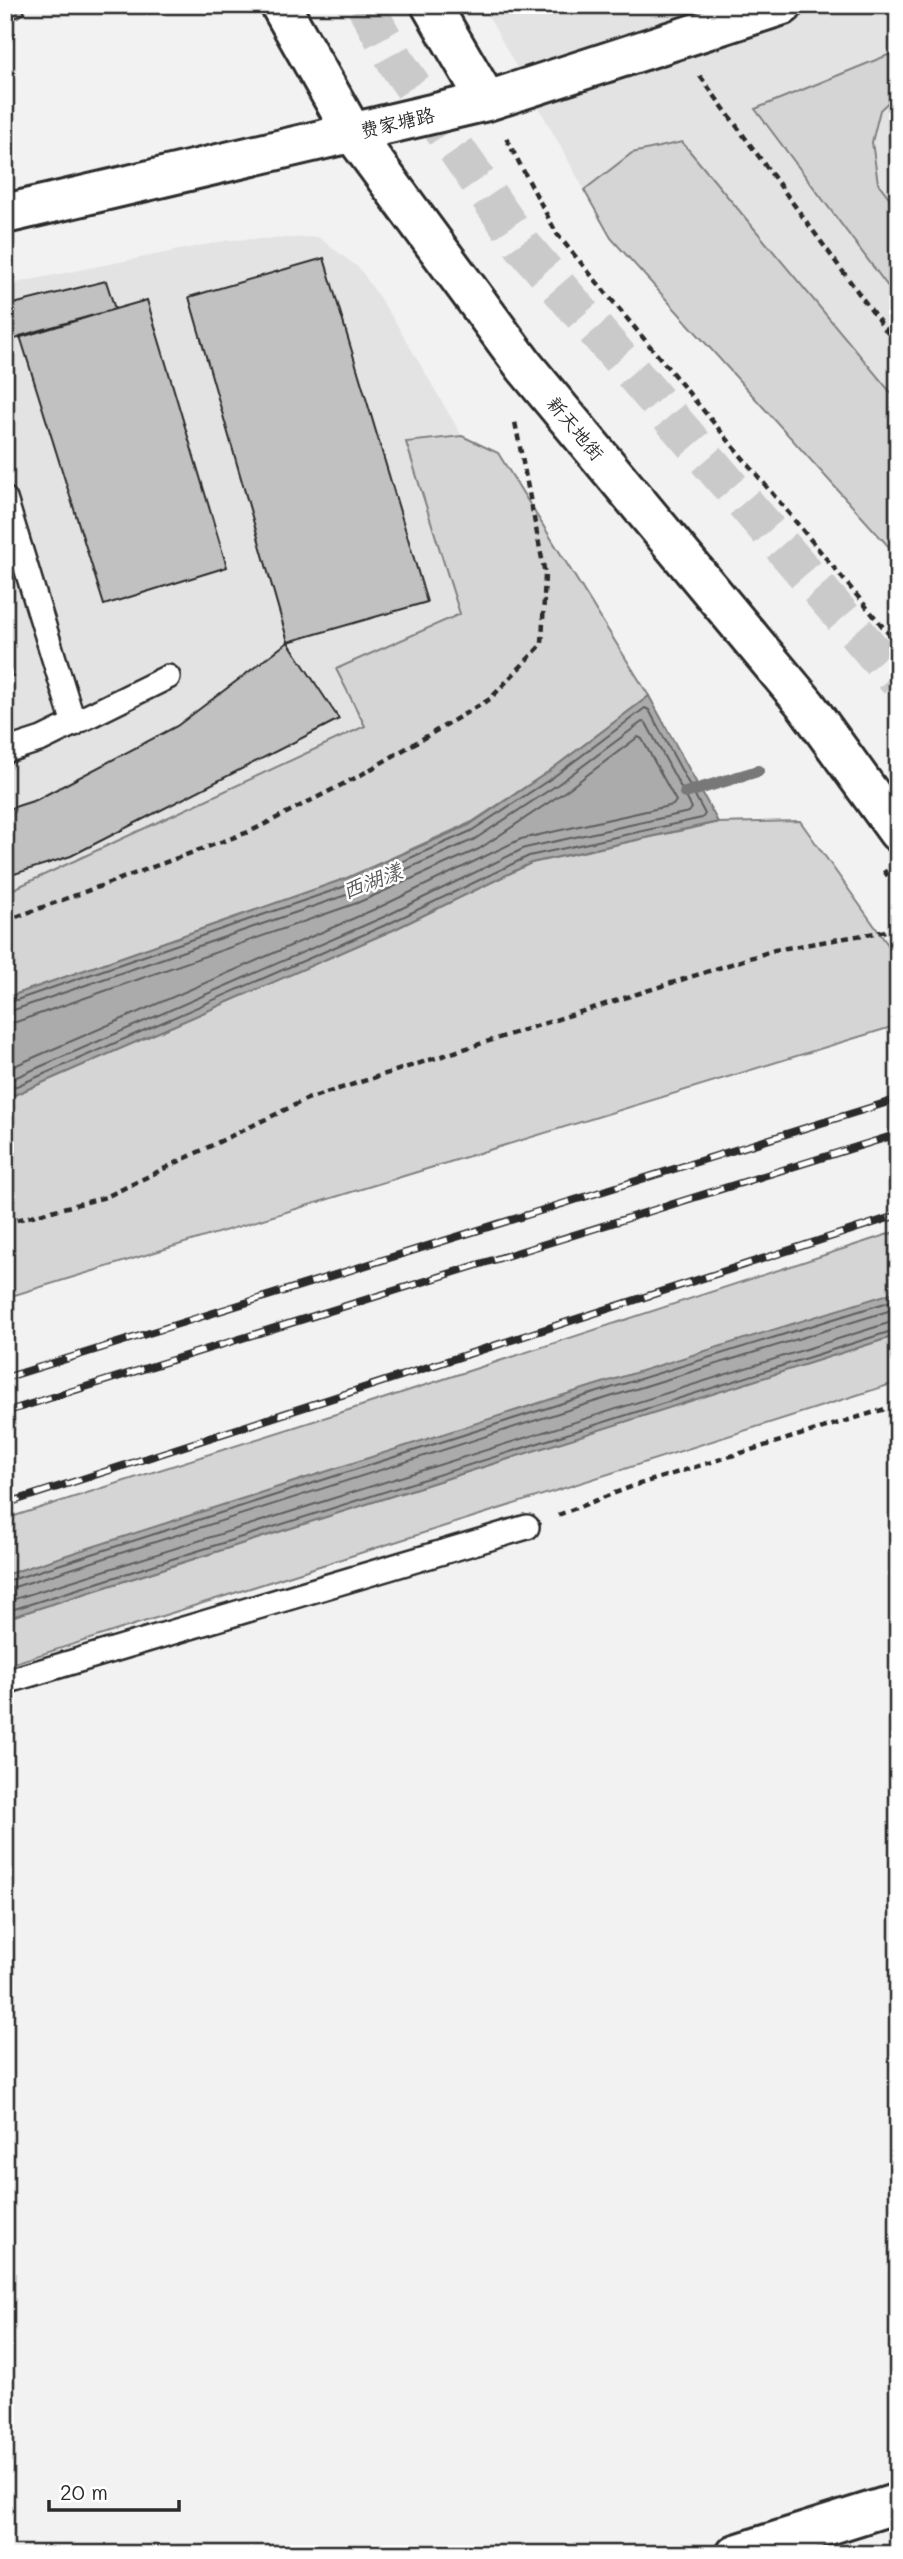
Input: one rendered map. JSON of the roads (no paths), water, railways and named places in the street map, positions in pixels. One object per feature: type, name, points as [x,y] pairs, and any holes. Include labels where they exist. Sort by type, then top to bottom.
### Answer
[{"type":"main road","name":"新天地街","points":[[279,5],[352,132],[525,367],[806,705],[898,832]]},
{"type":"main road","points":[[431,5],[487,101]]},
{"type":"main road","name":"费家塘路","points":[[5,214],[487,101],[783,5]]},
{"type":"main road","points":[[736,2554],[898,2503]]},
{"type":"lane","points":[[5,499],[74,724]]},
{"type":"lane","points":[[5,751],[42,739],[168,677]]},
{"type":"lane","points":[[5,1682],[527,1527]]},
{"type":"water","points":[[649,696],[718,822],[531,863],[393,930],[5,1099],[5,998],[347,878],[469,825],[548,772]]},
{"type":"water","points":[[898,1291],[898,1335],[5,1619],[5,1575],[567,1394]]},
{"type":"waterway","name":"西湖漾","points":[[685,793],[758,771]]},
{"type":"tunnel","points":[[365,5],[398,65],[523,246],[898,681]]},
{"type":"railway","points":[[5,1378],[898,1099]]},
{"type":"railway","points":[[5,1412],[898,1134]]},
{"type":"railway","points":[[5,1504],[898,1215]]}]
